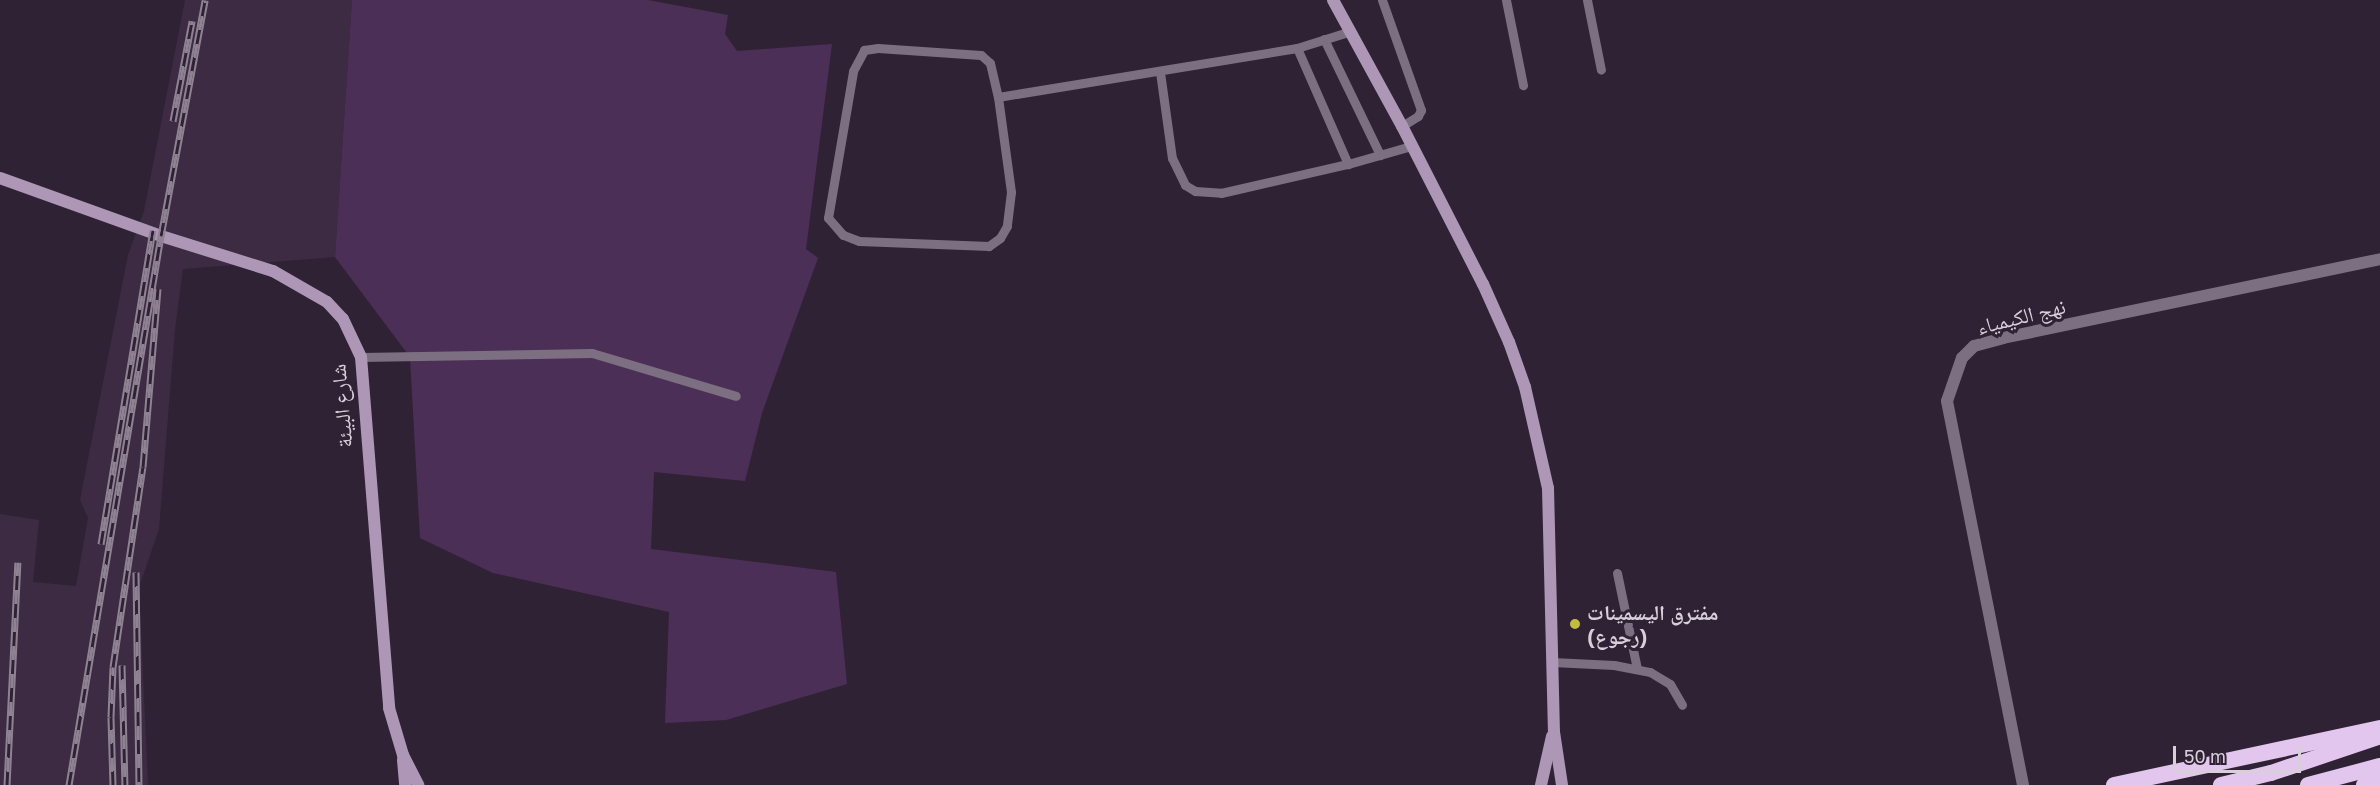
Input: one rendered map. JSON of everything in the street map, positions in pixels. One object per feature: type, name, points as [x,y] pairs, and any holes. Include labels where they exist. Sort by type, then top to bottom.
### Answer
[{"type":"highway","points":[[2114,785],[2380,728]]},
{"type":"highway","points":[[2221,785],[2271,773],[2380,736]]},
{"type":"highway","points":[[2308,785],[2380,766]]},
{"type":"highway","points":[[2364,785],[2380,779]]},
{"type":"main road","points":[[1337,1],[1348,32],[1402,126],[1483,284],[1525,387],[1548,488],[1554,732],[1562,785]]},
{"type":"main road","name":"شارع البيئة","points":[[0,178],[160,236],[273,271],[327,302],[343,320],[361,357],[389,708],[403,756]]},
{"type":"main road","points":[[1541,785],[1554,732]]},
{"type":"main road","points":[[403,756],[405,785]]},
{"type":"main road","points":[[403,756],[418,785]]},
{"type":"street","name":"نهج الكيمياء","points":[[2023,785],[1947,401],[1962,358],[1974,346],[2003,338],[2380,259]]},
{"type":"lane","points":[[1382,0],[1421,110],[1418,116],[1402,126]]},
{"type":"lane","points":[[1506,0],[1523,85]]},
{"type":"lane","points":[[1587,0],[1601,70]]},
{"type":"lane","points":[[998,97],[1297,48],[1348,32]]},
{"type":"lane","points":[[1324,39],[1380,155]]},
{"type":"lane","points":[[878,48],[981,55],[990,63],[998,97],[1011,192],[1007,226],[1000,238],[989,246],[859,241],[843,235],[832,225],[828,218],[853,71],[864,50],[878,48]]},
{"type":"lane","points":[[1297,48],[1348,164]]},
{"type":"lane","points":[[1160,72],[1172,158],[1185,185],[1195,191],[1221,193],[1348,164],[1411,146]]},
{"type":"lane","points":[[361,357],[592,353],[736,396]]},
{"type":"lane","points":[[1617,573],[1637,669]]},
{"type":"lane","points":[[1552,662],[1650,672],[1670,684],[1682,705]]},
{"type":"shaded area","points":[[185,0],[352,0],[335,257],[183,269],[175,329],[159,529],[139,587],[148,785],[0,785],[0,514],[39,520],[33,582],[76,586],[88,518],[80,500],[128,255],[144,211]]},
{"type":"shaded area","points":[[352,0],[648,0],[728,15],[725,34],[737,51],[832,44],[806,249],[818,258],[762,413],[745,481],[654,472],[651,549],[836,572],[847,684],[726,720],[665,723],[669,612],[493,573],[420,538],[410,357],[335,257]]},
{"type":"railway","points":[[69,785],[161,236],[205,0]]},
{"type":"railway","points":[[173,121],[192,21]]},
{"type":"railway","points":[[101,544],[153,230]]},
{"type":"railway","points":[[113,785],[111,717],[113,667],[143,467],[158,289]]},
{"type":"railway","points":[[7,785],[18,562]]},
{"type":"railway","points":[[136,572],[139,785]]},
{"type":"railway","points":[[122,665],[125,785]]},
{"type":"place","name":"مفترق اليسمينات (رجوع)","points":[[1575,624]]}]
